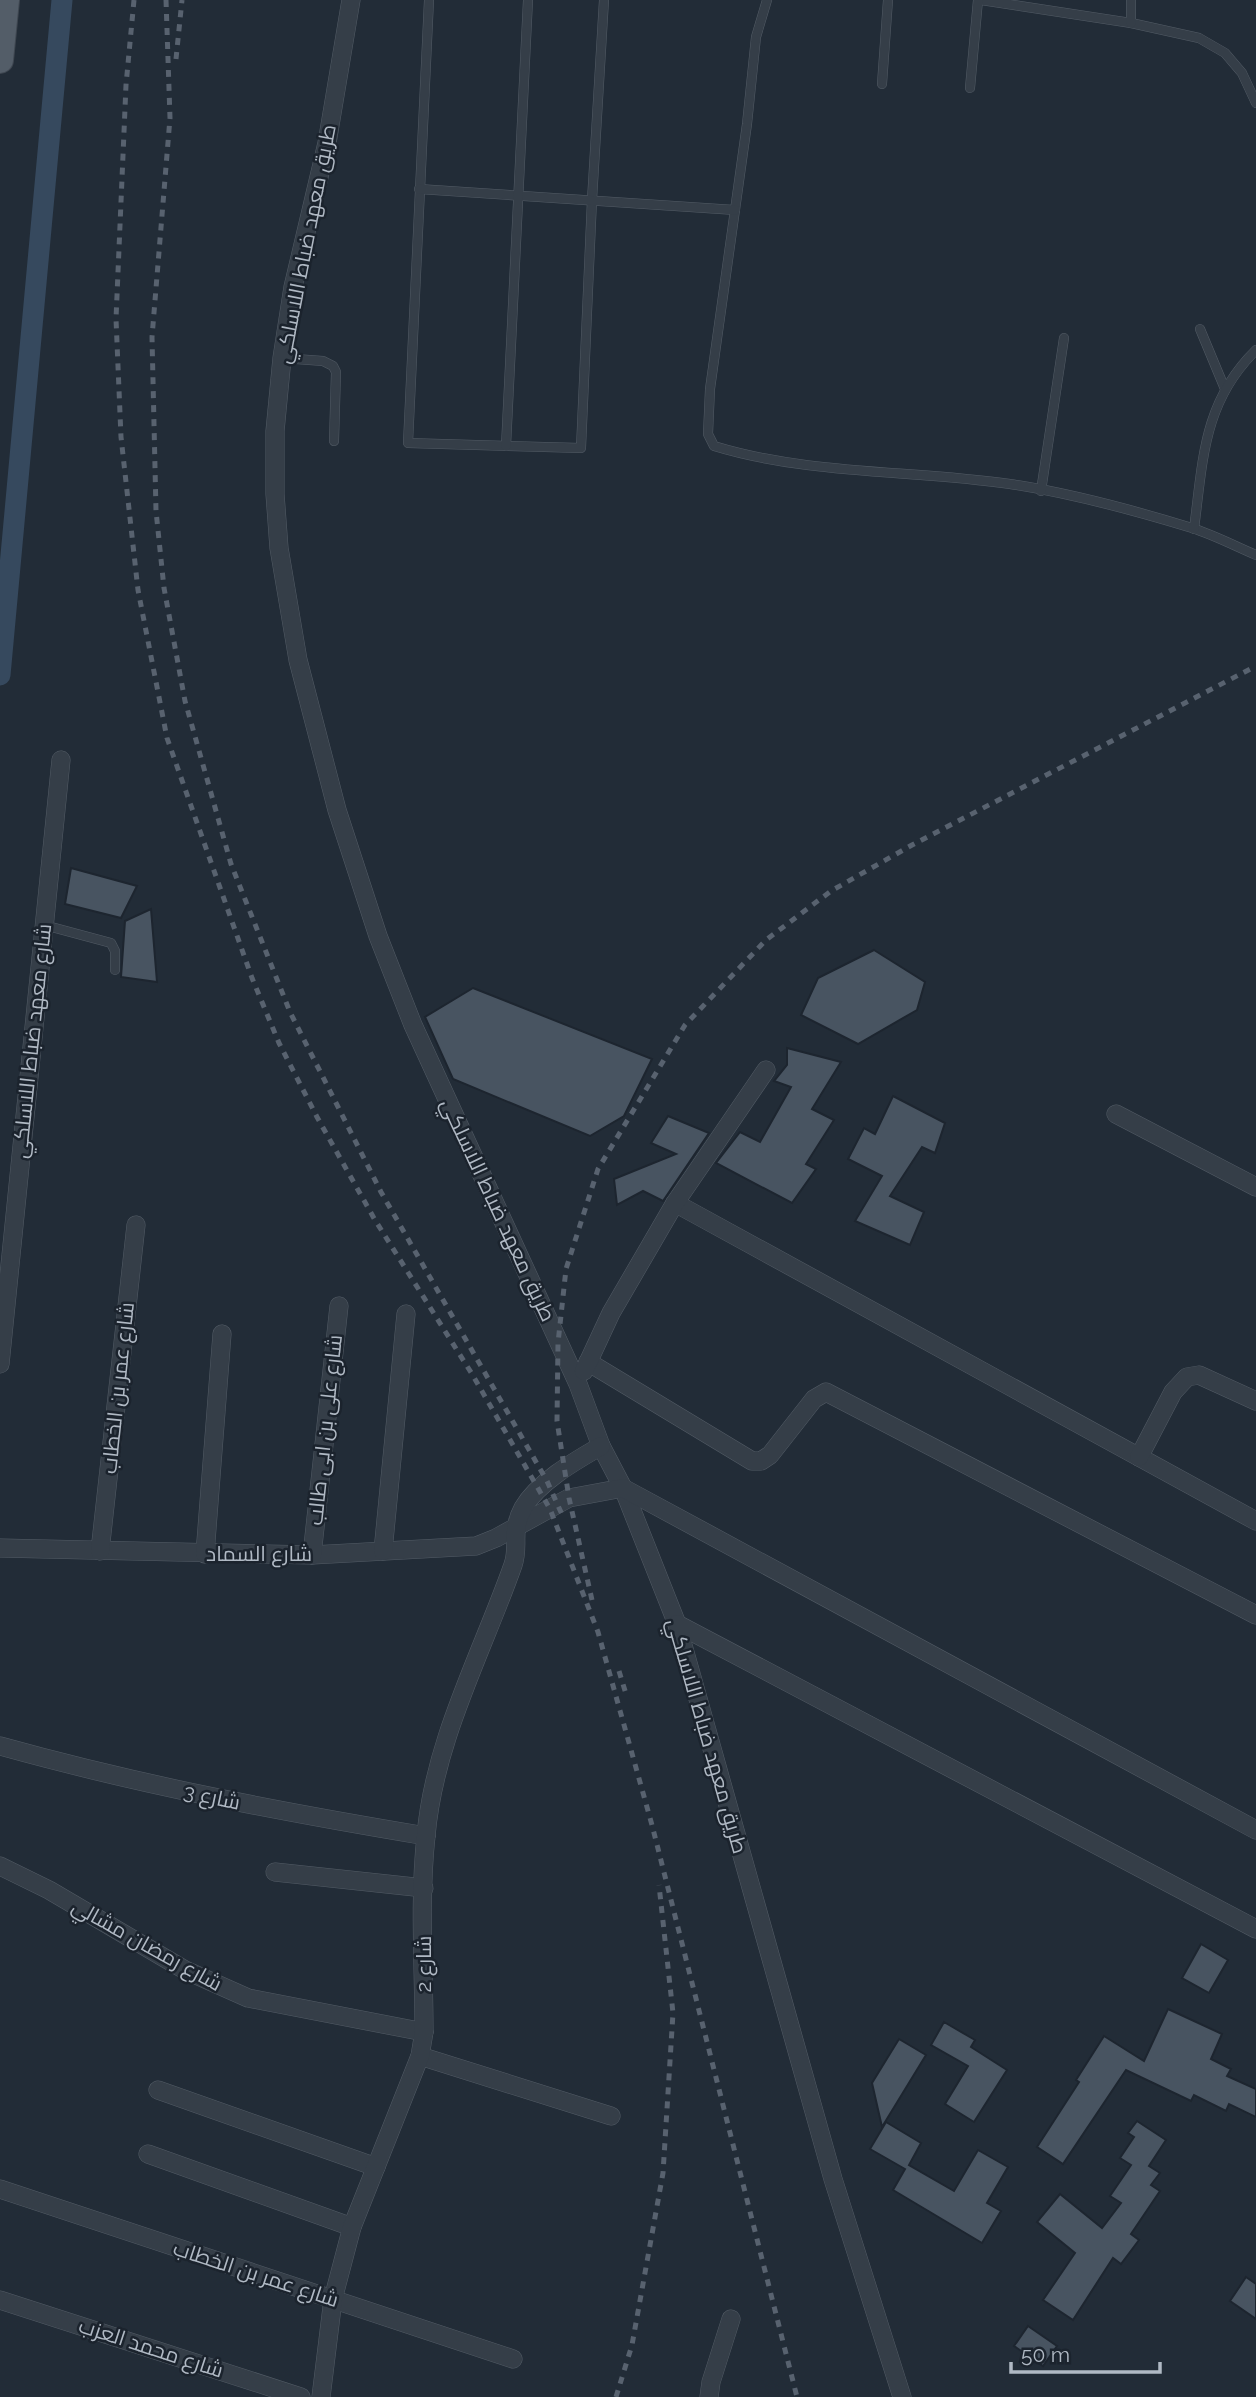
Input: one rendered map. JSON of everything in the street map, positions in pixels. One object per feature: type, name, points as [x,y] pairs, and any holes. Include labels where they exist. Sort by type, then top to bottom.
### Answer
[{"type":"main road","points":[[0,60],[6,0]]},
{"type":"street","name":"طريق معهد ضباط اللاسلكي","points":[[351,0],[327,142],[293,287],[282,358],[275,431],[275,494],[279,548],[298,660],[337,810],[378,936],[414,1025],[578,1384],[599,1447],[620,1489],[677,1624],[833,2179],[902,2397]]},
{"type":"street","name":"شارع معهد ضباط اللاسلكي","points":[[0,1364],[61,760]]},
{"type":"street","points":[[578,1384],[611,1313],[675,1203],[766,1070]]},
{"type":"street","points":[[1116,1114],[1256,1187]]},
{"type":"street","points":[[675,1203],[1256,1521]]},
{"type":"street","name":"شارع عمر بن الخطاب","points":[[100,1551],[136,1225]]},
{"type":"street","name":"شارع على بن ابى طالب","points":[[312,1555],[339,1306]]},
{"type":"street","points":[[383,1551],[406,1314]]},
{"type":"street","points":[[205,1554],[222,1334]]},
{"type":"street","points":[[588,1362],[752,1461],[761,1461],[770,1455],[814,1399],[826,1392],[1256,1615]]},
{"type":"street","points":[[1139,1457],[1173,1392],[1187,1377],[1199,1375],[1256,1401]]},
{"type":"street","points":[[514,1528],[523,1508],[537,1489],[599,1447]]},
{"type":"street","points":[[620,1489],[1256,1830]]},
{"type":"street","name":"شارع السماد","points":[[0,1548],[312,1555],[476,1546],[576,1497],[620,1489]]},
{"type":"street","name":"شارع 2","points":[[321,2397],[333,2299],[352,2227],[420,2056],[424,2032],[426,1836],[433,1791],[456,1716],[515,1560],[514,1528]]},
{"type":"street","points":[[677,1624],[1256,1929]]},
{"type":"street","name":"شارع 3","points":[[0,1746],[128,1779],[226,1800],[426,1836]]},
{"type":"street","name":"شارع رمضان مشالي","points":[[0,1866],[49,1890],[185,1969],[248,1998],[424,2032]]},
{"type":"street","points":[[275,1872],[424,1888]]},
{"type":"street","points":[[420,2056],[611,2116]]},
{"type":"street","points":[[158,2090],[376,2167]]},
{"type":"street","points":[[148,2154],[352,2227]]},
{"type":"street","name":"شارع عمر بن الخطاب","points":[[0,2189],[513,2359]]},
{"type":"street","name":"شارع محمد العزب","points":[[0,2300],[301,2397]]},
{"type":"street","points":[[709,2397],[730,2319]]},
{"type":"lane","points":[[429,0],[408,443],[581,448],[604,0]]},
{"type":"lane","points":[[506,446],[528,0]]},
{"type":"lane","points":[[767,0],[756,37],[710,389],[708,434],[714,446],[744,455],[817,466],[1011,484],[1091,501],[1194,528],[1256,555]]},
{"type":"lane","points":[[882,84],[888,0]]},
{"type":"lane","points":[[970,88],[979,0],[1131,23],[1199,38],[1225,53],[1242,73],[1256,103]]},
{"type":"lane","points":[[1131,0],[1131,23]]},
{"type":"lane","points":[[419,189],[735,210]]},
{"type":"lane","points":[[1200,329],[1225,389]]},
{"type":"lane","points":[[1041,491],[1063,338]]},
{"type":"lane","points":[[1194,528],[1206,435],[1225,389],[1256,350]]},
{"type":"lane","points":[[282,358],[323,361],[333,366],[336,372],[334,441]]},
{"type":"lane","points":[[44,925],[111,943],[115,951],[115,970]]},
{"type":"building","points":[[71,868],[137,886],[121,918],[65,904]]},
{"type":"building","points":[[151,909],[157,982],[121,977],[125,921]]},
{"type":"building","points":[[874,950],[925,982],[917,1010],[858,1044],[801,1015],[818,978]]},
{"type":"building","points":[[473,988],[652,1059],[624,1116],[590,1136],[453,1079],[425,1017]]},
{"type":"building","points":[[787,1048],[841,1062],[812,1109],[834,1120],[806,1164],[816,1169],[792,1203],[716,1163],[740,1132],[760,1142],[791,1087],[774,1081],[787,1065]]},
{"type":"building","points":[[893,1096],[945,1123],[935,1153],[922,1147],[890,1196],[924,1212],[910,1245],[855,1221],[882,1176],[848,1159],[864,1128],[875,1134]]},
{"type":"building","points":[[668,1116],[709,1133],[663,1201],[643,1191],[617,1205],[614,1179],[676,1154],[651,1143]]},
{"type":"building","points":[[1201,1944],[1228,1960],[1209,1993],[1182,1978]]},
{"type":"building","points":[[1168,2009],[1222,2034],[1211,2059],[1231,2069],[1227,2076],[1256,2089],[1256,2117],[1229,2104],[1226,2111],[1194,2095],[1191,2101],[1126,2070],[1063,2164],[1037,2147],[1079,2082],[1076,2080],[1104,2036],[1144,2061]]},
{"type":"building","points":[[944,2022],[975,2040],[971,2047],[1007,2070],[974,2122],[945,2104],[968,2066],[931,2045]]},
{"type":"building","points":[[899,2039],[926,2055],[882,2127],[872,2083]]},
{"type":"building","points":[[1137,2121],[1166,2140],[1149,2166],[1160,2173],[1151,2185],[1160,2191],[1131,2234],[1139,2240],[1121,2264],[1113,2258],[1073,2320],[1043,2300],[1075,2253],[1037,2222],[1060,2194],[1102,2228],[1121,2203],[1110,2196],[1131,2165],[1120,2158],[1134,2137],[1128,2133]]},
{"type":"building","points":[[886,2122],[921,2143],[909,2165],[954,2191],[978,2150],[1008,2167],[987,2203],[1001,2211],[982,2243],[893,2190],[905,2169],[870,2149]]},
{"type":"building","points":[[1246,2277],[1256,2284],[1256,2319],[1230,2301]]},
{"type":"building","points":[[1028,2326],[1057,2346],[1043,2366],[1014,2346]]},
{"type":"waterway","points":[[0,675],[62,0]]},
{"type":"railway","points":[[134,0],[126,85],[116,319],[121,437],[138,590],[167,738],[252,978],[279,1043],[375,1220],[472,1374],[550,1509],[598,1632],[652,1825],[797,2397]]},
{"type":"railway","points":[[166,0],[170,118],[152,337],[156,511],[164,588],[185,701],[231,864],[290,1012],[381,1192],[547,1481],[564,1519]]},
{"type":"railway","points":[[176,59],[182,0]]},
{"type":"railway","points":[[592,1600],[569,1498],[557,1421],[558,1343],[566,1269],[598,1169],[685,1025],[766,940],[831,891],[912,845],[1256,666]]},
{"type":"railway","points":[[619,1671],[626,1694]]},
{"type":"railway","points":[[616,2397],[632,2345],[663,2173],[673,2013],[659,1885]]}]
